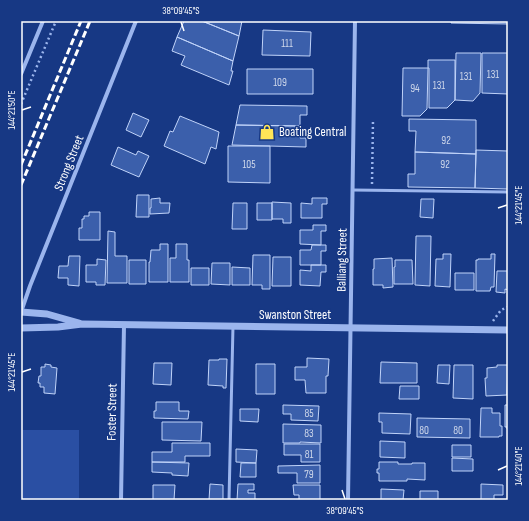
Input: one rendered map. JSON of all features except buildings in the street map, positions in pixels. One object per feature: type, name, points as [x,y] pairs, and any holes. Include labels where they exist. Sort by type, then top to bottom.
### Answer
[{"type":"street","points":[[21,74],[43,21]]},
{"type":"street","name":"Strong Street","points":[[21,312],[136,21]]},
{"type":"street","name":"Balliang Street","points":[[348,500],[355,21]]},
{"type":"street","name":"Swanston Street","points":[[21,312],[47,314],[82,324]]},
{"type":"street","name":"Swanston Street","points":[[21,328],[58,327],[82,324],[508,330]]},
{"type":"street","name":"Foster Street","points":[[121,500],[124,325]]},
{"type":"lane","points":[[353,190],[508,192]]},
{"type":"lane","points":[[229,500],[233,326]]},
{"type":"path","points":[[21,104],[56,21]]},
{"type":"path","points":[[372,190],[373,118]]},
{"type":"path","points":[[487,329],[501,310],[508,307]]},
{"type":"shaded area","points":[[21,430],[79,430],[79,500],[21,500]]},
{"type":"railway","points":[[21,165],[81,21]]},
{"type":"railway","points":[[21,185],[90,21]]},
{"type":"place","name":"Boating Central","points":[[267,132]]}]
